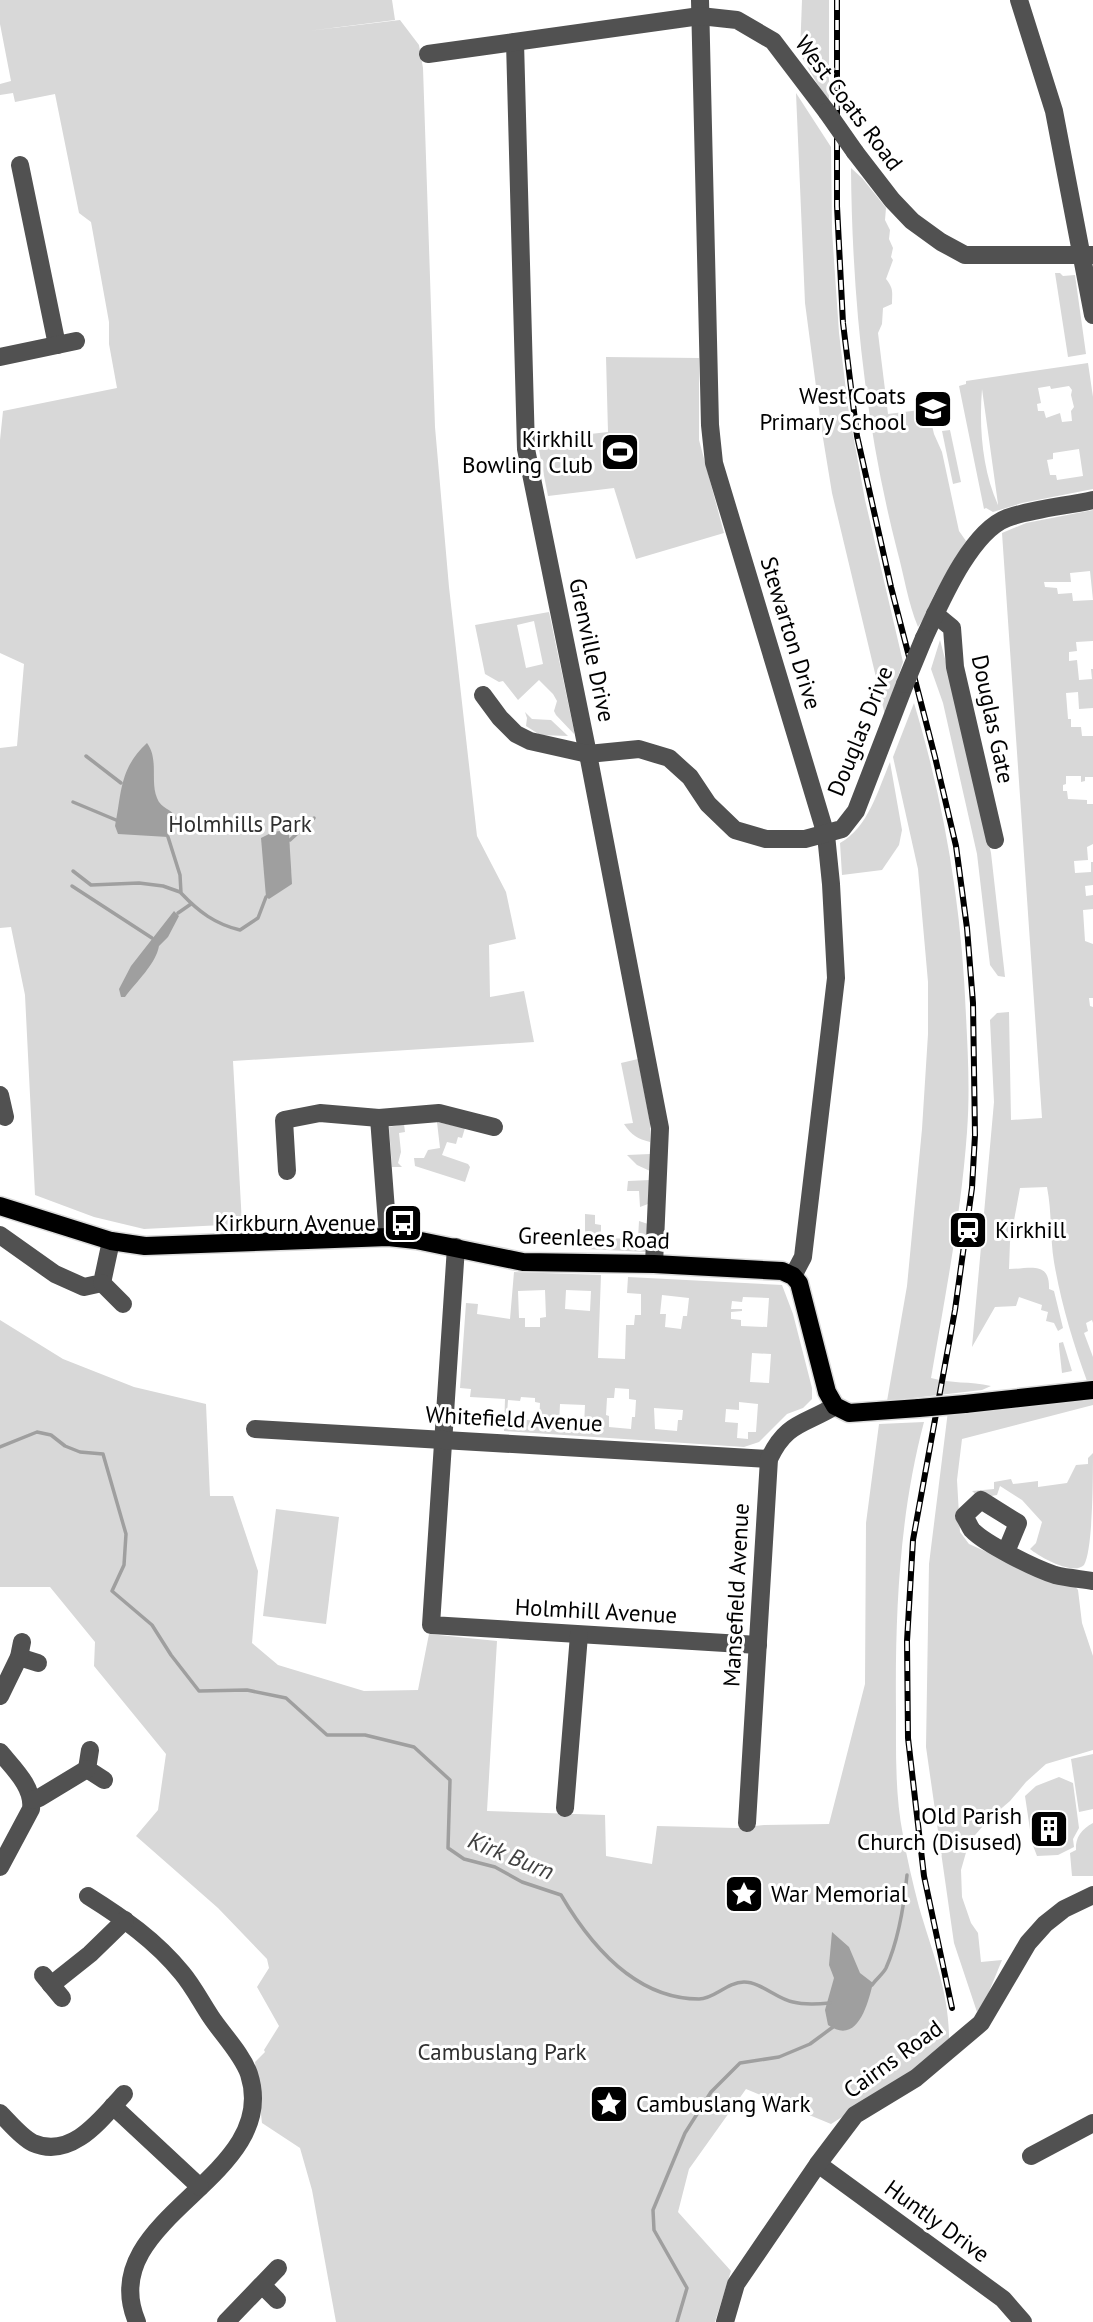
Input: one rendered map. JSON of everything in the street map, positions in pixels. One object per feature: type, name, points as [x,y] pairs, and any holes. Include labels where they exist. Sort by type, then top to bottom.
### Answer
[{"type":"main road","name":"Greenlees Road","points":[[0,1206],[111,1241],[145,1246],[388,1237],[456,1247],[523,1262],[654,1264],[782,1271],[793,1276]]},
{"type":"main road","points":[[793,1276],[799,1283],[827,1392],[835,1406],[849,1413],[1093,1390]]},
{"type":"street","points":[[1019,0],[1054,111],[1088,254],[1093,315]]},
{"type":"street","name":"West Coats Road","points":[[428,54],[515,42],[700,8],[737,20],[773,41],[892,200],[912,221],[941,242],[965,255],[1088,254]]},
{"type":"street","name":"Stewarton Drive","points":[[700,8],[709,425],[714,463],[826,835],[831,884],[836,978],[803,1256],[793,1276]]},
{"type":"street","name":"Grenville Drive","points":[[515,42],[526,449],[589,754],[660,1128],[654,1264]]},
{"type":"street","points":[[20,165],[57,345]]},
{"type":"street","points":[[0,357],[76,341]]},
{"type":"street","name":"Douglas Drive","points":[[826,835],[842,829],[856,811],[924,638],[958,568],[989,530],[1006,519],[1093,500]]},
{"type":"street","name":"Douglas Gate","points":[[935,614],[952,628],[955,667],[995,840]]},
{"type":"street","points":[[483,695],[516,734],[530,741],[589,754],[639,749],[669,758],[690,777],[708,804],[735,830],[766,839],[805,839],[826,835]]},
{"type":"street","points":[[0,1095],[5,1116]]},
{"type":"street","points":[[287,1171],[284,1120],[320,1113],[379,1118],[439,1113],[494,1127]]},
{"type":"street","points":[[379,1118],[388,1237]]},
{"type":"street","points":[[0,1235],[55,1274],[84,1287],[103,1283]]},
{"type":"street","points":[[103,1283],[111,1241]]},
{"type":"street","points":[[444,1439],[456,1247]]},
{"type":"street","points":[[103,1283],[123,1304]]},
{"type":"street","points":[[769,1459],[777,1440],[795,1425],[835,1406]]},
{"type":"street","name":"Whitefield Avenue","points":[[256,1429],[769,1459]]},
{"type":"street","name":"Holmhill Avenue","points":[[444,1439],[431,1625],[758,1645]]},
{"type":"street","name":"Mansefield Avenue","points":[[747,1823],[769,1459]]},
{"type":"street","points":[[1006,1552],[1054,1575],[1093,1581]]},
{"type":"street","points":[[565,1808],[579,1635]]},
{"type":"street","points":[[0,1696],[20,1649],[38,1663]]},
{"type":"street","points":[[33,1800],[87,1769],[90,1750]]},
{"type":"street","points":[[0,1752],[27,1786],[33,1800],[32,1809],[0,1867]]},
{"type":"street","points":[[87,1769],[104,1780]]},
{"type":"street","name":"Cairns Road","points":[[725,2322],[736,2284],[855,2115],[916,2078],[981,2023],[1028,1943],[1045,1924],[1064,1909],[1093,1895]]},
{"type":"street","points":[[88,1896],[146,1935],[183,1975],[248,2072],[253,2099],[251,2115],[238,2147],[162,2225],[142,2250],[130,2282],[136,2322]]},
{"type":"street","points":[[52,1986],[125,1920]]},
{"type":"street","points":[[0,2113],[31,2142],[55,2146],[81,2138],[118,2100],[200,2187]]},
{"type":"street","points":[[1031,2156],[1093,2123]]},
{"type":"street","name":"Huntly Drive","points":[[818,2164],[1003,2299],[1023,2322]]},
{"type":"street","points":[[226,2322],[278,2268]]},
{"type":"street","points":[[262,2285],[278,2300]]},
{"type":"green space","name":"Holmhills Park","points":[[0,0],[392,0],[395,20],[308,31],[400,20],[419,45],[423,68],[435,427],[449,587],[477,836],[506,892],[516,939],[489,945],[490,997],[524,991],[534,1042],[233,1061],[242,1224],[144,1229],[94,1217],[35,1195],[25,995],[11,927],[0,928],[0,748],[17,746],[24,664],[0,653],[0,440],[3,411],[117,388],[109,344],[109,322],[91,222],[79,213],[55,94],[15,102],[13,93],[0,95],[0,84],[11,81],[0,24]]},
{"type":"green space","points":[[802,0],[829,0],[829,104],[800,54]]},
{"type":"green space","points":[[796,93],[831,147],[832,231],[839,333],[848,407],[865,500],[903,662],[885,715],[832,493],[822,432],[805,303]]},
{"type":"green space","points":[[851,168],[886,208],[885,220],[893,248],[893,260],[886,279],[891,288],[892,304],[883,308],[882,324],[878,333],[888,414],[928,409],[942,452],[959,531],[966,541],[918,627],[876,456],[862,360],[854,264]]},
{"type":"green space","points":[[1055,273],[1063,276],[1075,275],[1086,354],[1068,357]]},
{"type":"green space","name":"Kirkhill Bowling Club","points":[[606,357],[699,358],[699,440],[724,533],[636,559],[614,488],[548,496],[537,440],[608,432]]},
{"type":"green space","points":[[1088,363],[1093,397],[1093,489],[1022,503],[993,512],[984,509],[959,386],[966,384],[966,381]],"holes":[[[1050,386],[1051,389],[1069,386],[1072,390],[1072,421],[1062,422],[1060,413],[1046,418],[1044,411],[1038,411],[1037,404],[1041,403],[1038,388]],[[982,389],[998,505],[985,462]],[[1079,449],[1083,476],[1057,480],[1056,475],[1050,475],[1047,460],[1053,459],[1053,453]]]},
{"type":"green space","points":[[950,430],[961,482],[953,484],[942,431]]},
{"type":"green space","points":[[1093,510],[1093,600],[1093,641],[1076,642],[1077,651],[1069,652],[1069,661],[1077,660],[1079,680],[1092,679],[1093,669],[1093,708],[1079,709],[1078,692],[1066,693],[1071,727],[1081,727],[1082,736],[1093,736],[1093,777],[1085,777],[1085,781],[1081,782],[1081,776],[1066,776],[1063,791],[1067,791],[1068,799],[1087,800],[1087,804],[1093,804],[1093,844],[1087,847],[1088,860],[1074,861],[1075,873],[1091,872],[1093,862],[1093,885],[1085,886],[1086,896],[1093,895],[1093,909],[1083,910],[1085,941],[1093,944],[1093,998],[1089,998],[1090,1006],[1093,1007],[1093,1323],[1092,1320],[1086,1323],[1088,1331],[1084,1333],[1093,1357],[1093,1381],[1087,1381],[1060,1293],[1047,1187],[1020,1188],[1010,1242],[1009,1269],[1037,1268],[1046,1274],[1049,1289],[1054,1291],[1063,1328],[1058,1331],[1054,1323],[1046,1321],[1048,1312],[1041,1310],[1042,1305],[1019,1297],[1016,1306],[995,1307],[972,1347],[994,1102],[990,1020],[997,1013],[1009,1012],[1011,1120],[1042,1118],[1002,533],[1026,523]],"holes":[[[1090,571],[1093,600],[1073,601],[1072,593],[1058,594],[1057,588],[1045,587],[1044,582],[1071,582],[1070,573]]]},
{"type":"green space","points":[[549,612],[574,734],[556,715],[554,711],[557,701],[539,680],[518,700],[503,681],[499,682],[485,674],[475,625]],"holes":[[[534,621],[543,664],[526,668],[517,625]]]},
{"type":"green space","points":[[940,640],[968,745],[991,853],[1005,977],[998,976],[990,965],[977,854],[943,703],[931,669]]},
{"type":"green space","points":[[914,703],[935,780],[956,897],[964,976],[968,1074],[967,1132],[961,1194],[931,1378],[991,1386],[982,1390],[887,1401],[907,1286],[928,1034],[928,982],[918,869],[893,757]]},
{"type":"green space","points":[[525,712],[532,719],[551,720],[568,736],[540,735],[526,726]]},
{"type":"green space","points":[[890,762],[902,830],[899,845],[882,870],[842,875],[840,843],[858,828],[865,818]]},
{"type":"green space","points":[[638,1059],[650,1123],[650,1142],[635,1136],[624,1124],[633,1123],[621,1063]]},
{"type":"green space","points":[[437,1122],[465,1128],[462,1138],[458,1137],[456,1144],[447,1142],[442,1155],[468,1164],[470,1167],[465,1182],[415,1166],[414,1158],[424,1158],[428,1150],[440,1148]]},
{"type":"green space","points":[[404,1124],[405,1132],[399,1133],[401,1152],[398,1163],[402,1167],[392,1167],[389,1127]]},
{"type":"green space","points":[[650,1154],[650,1171],[637,1165],[627,1155]]},
{"type":"green space","points":[[650,1180],[648,1204],[640,1207],[639,1191],[627,1191],[628,1181]]},
{"type":"green space","points":[[585,1214],[595,1215],[595,1224],[601,1225],[601,1238],[638,1239],[639,1221],[648,1224],[647,1252],[585,1249]]},
{"type":"green space","points":[[514,1272],[601,1275],[598,1358],[625,1359],[626,1325],[634,1325],[635,1315],[641,1315],[641,1294],[627,1293],[628,1277],[782,1285],[793,1314],[812,1388],[812,1399],[803,1408],[787,1414],[759,1442],[744,1447],[504,1431],[505,1399],[470,1397],[471,1389],[460,1388],[466,1303],[478,1304],[477,1314],[510,1319]],"holes":[[[545,1290],[546,1317],[540,1318],[540,1327],[525,1327],[525,1318],[519,1318],[518,1291]],[[566,1290],[591,1291],[590,1311],[565,1309]],[[662,1295],[689,1298],[687,1316],[683,1316],[681,1329],[665,1327],[666,1314],[660,1314]],[[743,1297],[769,1298],[767,1327],[741,1326],[741,1320],[731,1319],[731,1312],[742,1309],[731,1309],[732,1301],[742,1302]],[[752,1353],[771,1354],[769,1383],[750,1382]],[[615,1388],[629,1389],[629,1399],[636,1400],[631,1429],[609,1427],[609,1416],[606,1415],[607,1398],[614,1398]],[[535,1398],[535,1402],[540,1403],[539,1421],[515,1419],[515,1415],[507,1414],[508,1400]],[[739,1402],[758,1404],[756,1432],[748,1432],[748,1439],[737,1438],[738,1423],[725,1422],[726,1409],[739,1410]],[[560,1404],[585,1405],[584,1425],[559,1423]],[[654,1408],[683,1410],[682,1420],[678,1420],[677,1431],[655,1429]]]},
{"type":"green space","name":"Cambuslang Park","points":[[0,1320],[63,1359],[134,1387],[206,1404],[210,1496],[233,1496],[258,1571],[252,1643],[278,1665],[364,1691],[418,1690],[429,1634],[497,1641],[487,1811],[605,1815],[606,1856],[652,1864],[657,1826],[736,1828],[829,1824],[865,1684],[866,1523],[879,1424],[924,1422],[909,1493],[900,1566],[896,1639],[896,1774],[906,1853],[947,2007],[949,2042],[901,2080],[831,2124],[746,2089],[689,2169],[678,2212],[731,2271],[715,2322],[336,2322],[312,2190],[300,2148],[262,2123],[255,2062],[265,2052],[279,2026],[257,1987],[269,1968],[267,1959],[218,1908],[136,1836],[158,1810],[166,1754],[94,1666],[95,1642],[50,1587],[0,1587]]},
{"type":"green space","points":[[1063,1342],[1072,1371],[1062,1373],[1059,1343]]},
{"type":"green space","points":[[1093,1396],[1093,1405],[962,1439],[957,1480],[960,1532],[969,1544],[1014,1564],[1074,1585],[1078,1590],[1082,1623],[1093,1656],[1093,1750],[1046,1764],[969,1842],[961,1870],[962,1897],[971,1923],[978,1933],[981,1962],[1002,1960],[986,1999],[977,2012],[954,1943],[926,1747],[929,1564],[948,1411]]},
{"type":"green space","points":[[1093,1453],[1089,1545],[1084,1565],[1079,1568],[1057,1564],[1030,1549],[1036,1543],[1042,1522],[1022,1500],[1000,1486],[997,1495],[980,1498],[972,1491],[994,1489],[994,1482],[1011,1479],[1013,1484],[1038,1481],[1038,1487],[1067,1483],[1076,1465],[1088,1464],[1088,1458]]},
{"type":"green space","points":[[276,1509],[339,1517],[326,1624],[263,1616]]},
{"type":"green space","points":[[1093,1754],[1093,1809],[1079,1812],[1071,1759]]},
{"type":"green space","points":[[1059,1777],[1073,1783],[1079,1828],[1073,1839],[1074,1847],[1058,1855],[1037,1856],[1032,1843],[1025,1796],[1036,1786]]},
{"type":"green space","points":[[1093,1823],[1093,1876],[1072,1876],[1070,1853],[1076,1850],[1080,1834]]},
{"type":"shaded area","points":[[147,743],[153,756],[157,798],[177,818],[168,837],[118,834],[115,826],[126,772]]},
{"type":"shaded area","points":[[286,830],[289,834],[292,884],[269,899],[266,897],[261,838]]},
{"type":"shaded area","points":[[174,911],[179,916],[168,937],[159,946],[145,973],[125,997],[121,997],[119,989],[131,966]]},
{"type":"shaded area","points":[[832,1932],[849,1947],[860,1973],[873,1983],[860,2019],[847,2030],[838,2030],[828,2025],[825,2010],[834,1978],[829,1965]]},
{"type":"waterway","points":[[86,756],[121,783]]},
{"type":"waterway","points":[[73,802],[116,820]]},
{"type":"waterway","points":[[290,840],[314,818]]},
{"type":"waterway","points":[[168,837],[180,875],[181,893],[208,916],[240,930],[258,918],[266,897]]},
{"type":"waterway","points":[[73,871],[91,885],[139,883],[163,886],[180,892]]},
{"type":"waterway","points":[[72,886],[152,938]]},
{"type":"waterway","points":[[178,913],[191,904]]},
{"type":"waterway","name":"Kirk Burn","points":[[0,1447],[37,1432],[51,1435],[65,1446],[80,1452],[103,1454],[126,1534],[124,1565],[112,1591],[152,1625],[199,1691],[247,1690],[286,1698],[327,1735],[365,1735],[414,1747],[450,1780],[448,1848],[464,1859],[495,1867],[522,1882],[561,1895],[586,1933],[601,1950],[635,1980],[655,1990],[676,1997],[699,1999],[744,1982],[757,1985],[793,2002],[830,2003]]},
{"type":"waterway","name":"Kirk Burn","points":[[872,1985],[886,1968],[898,1934],[907,1875]]},
{"type":"waterway","points":[[677,2322],[687,2288],[654,2230],[653,2210],[685,2133],[711,2092],[740,2063],[779,2057],[810,2044],[833,2027]]},
{"type":"railway","points":[[837,0],[837,206],[843,323],[857,436],[891,587],[956,846],[967,928],[973,1003],[975,1135],[972,1188],[955,1310],[913,1540],[907,1641],[908,1738],[924,1876],[952,2008]]},
{"type":"place","name":"West Coats Primary School","points":[[933,409]]},
{"type":"place","name":"Kirkhill Bowling Club","points":[[620,452]]},
{"type":"place","name":"Kirkburn Avenue","points":[[403,1223]]},
{"type":"place","name":"Kirkhill","points":[[968,1230]]},
{"type":"place","name":"Old Parish Church (Disused)","points":[[1049,1829]]},
{"type":"place","name":"War Memorial","points":[[744,1894]]},
{"type":"place","name":"Cambuslang Wark","points":[[609,2104]]}]
